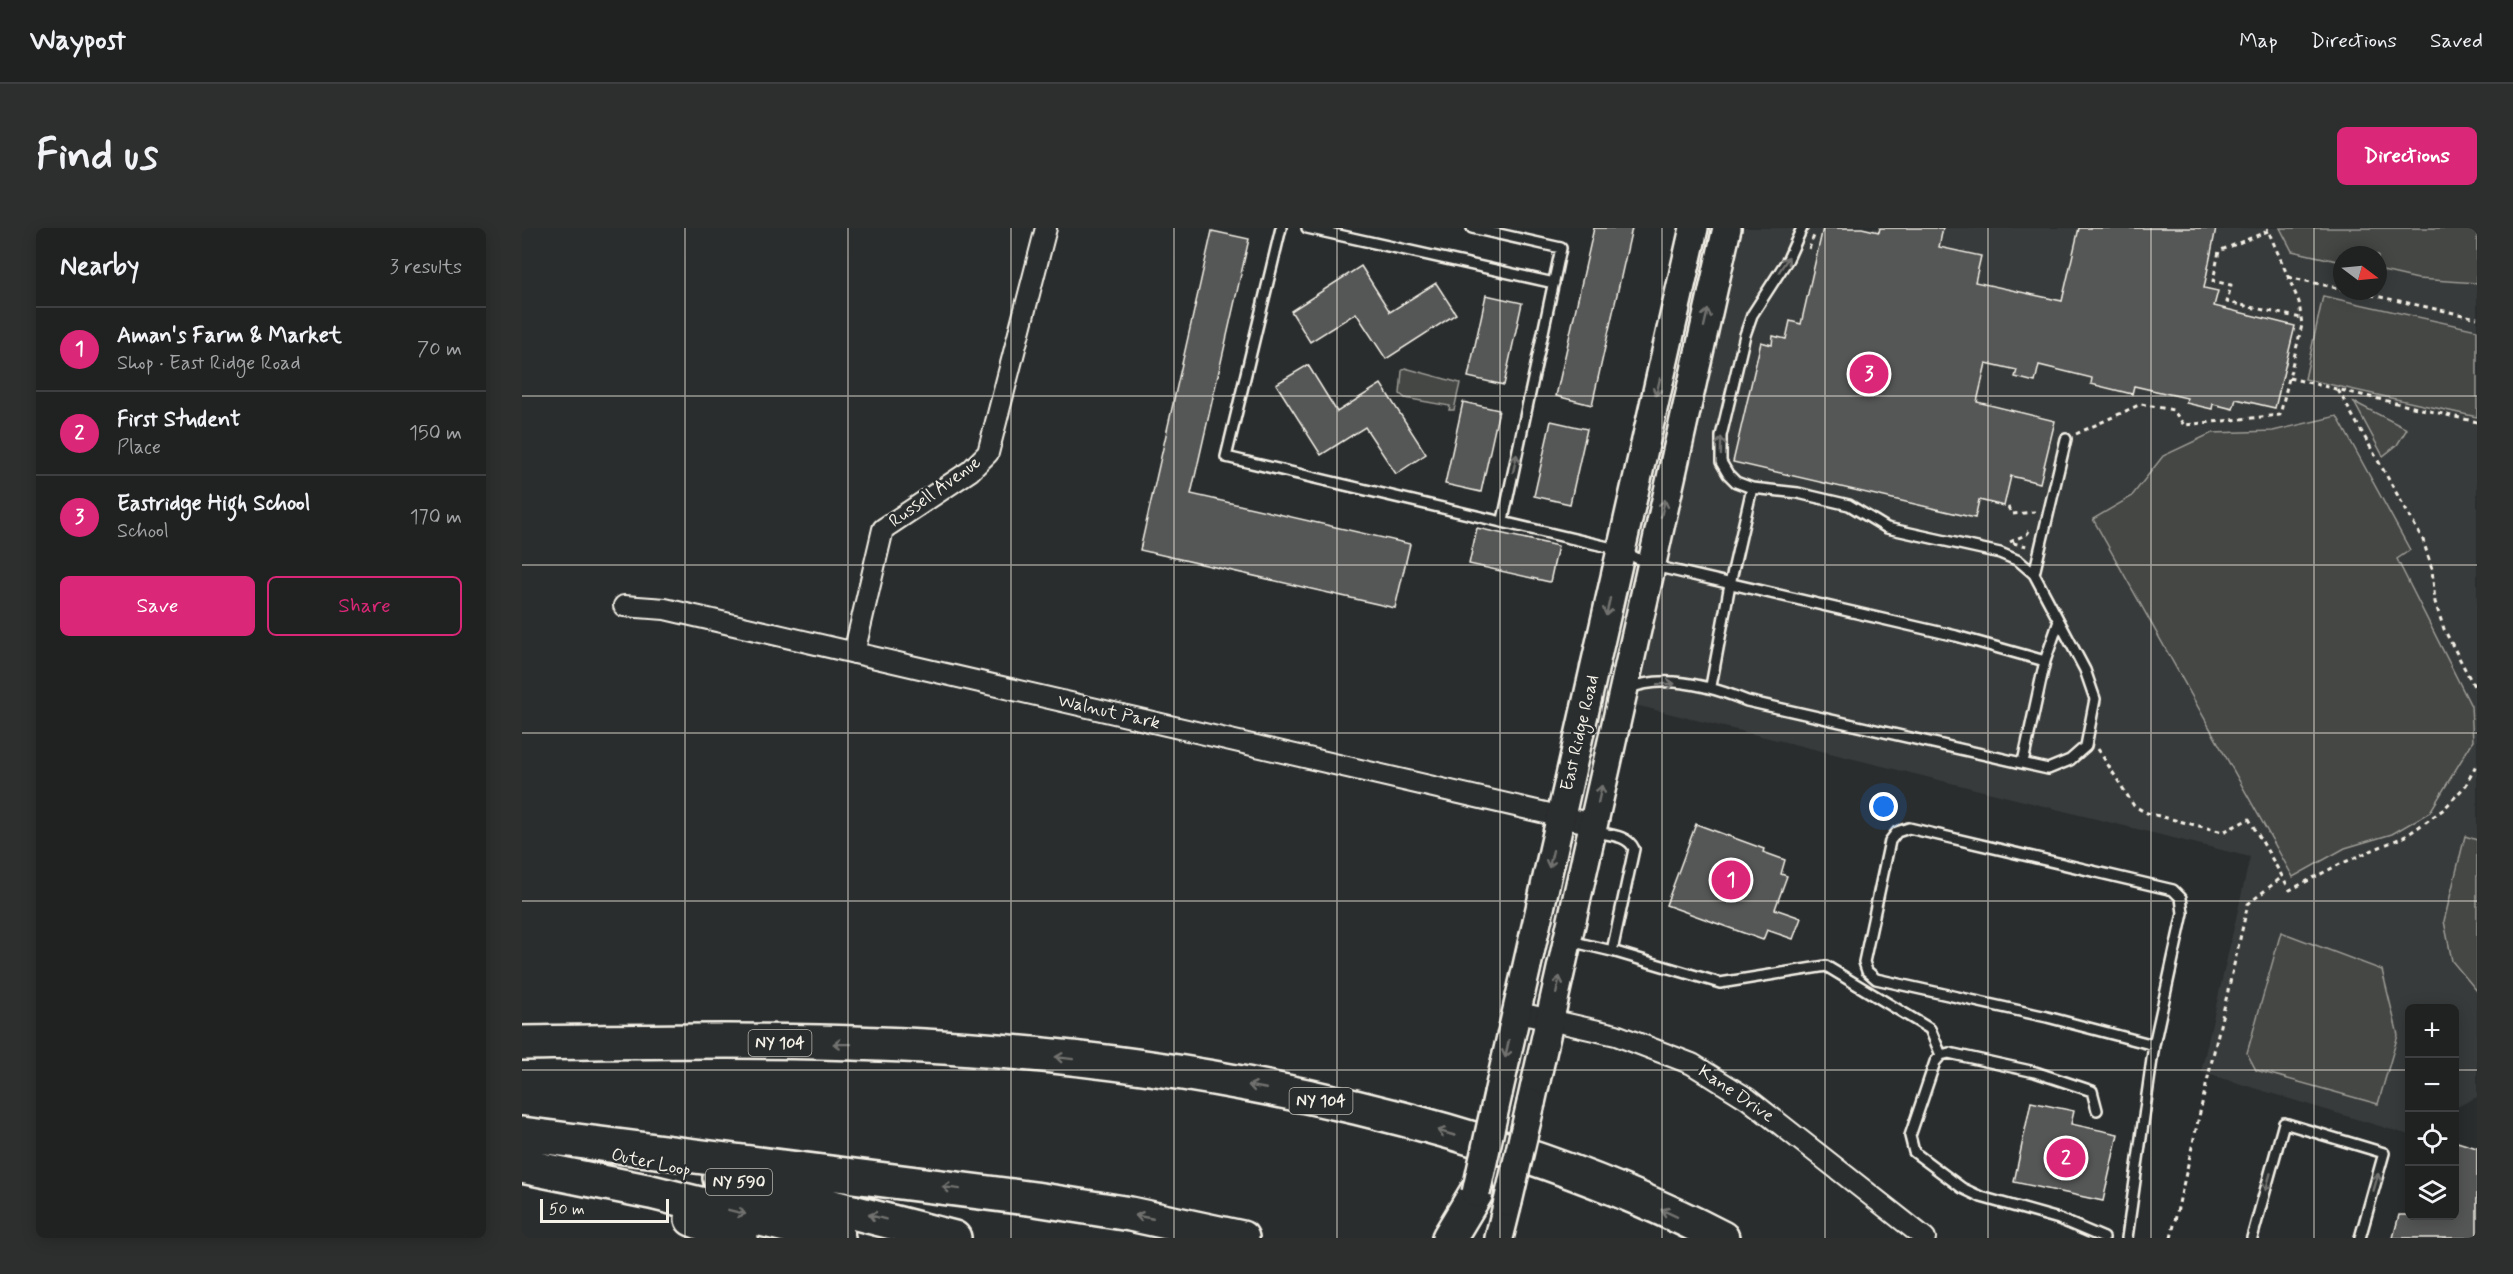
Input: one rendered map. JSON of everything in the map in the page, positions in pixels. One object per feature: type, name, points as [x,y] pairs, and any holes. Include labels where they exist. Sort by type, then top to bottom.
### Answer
[{"type":"highway","name":"NY 104","points":[[522,1034],[659,1041],[901,1045],[976,1049],[1082,1060],[1239,1084],[1383,1116],[1527,1157],[1628,1194],[1722,1238]]},
{"type":"highway","points":[[522,1043],[659,1041]]},
{"type":"highway","points":[[522,1136],[1035,1199],[1141,1216],[1242,1238]]},
{"type":"highway","name":"Outer Loop","points":[[522,1136],[756,1186],[954,1238]]},
{"type":"highway","name":"Outer Loop","points":[[522,1166],[702,1203],[837,1238]]},
{"type":"highway","points":[[557,1172],[666,1209],[741,1238]]},
{"type":"highway","points":[[1449,1238],[1463,1219],[1476,1193]]},
{"type":"main road","name":"East Ridge Road","points":[[1466,1238],[1515,1012],[1694,228]]},
{"type":"main road","name":"East Ridge Road","points":[[1499,1238],[1727,228]]},
{"type":"street","name":"Russell Avenue","points":[[854,653],[883,529],[970,471],[988,453],[1046,228]]},
{"type":"street","name":"Walnut Park","points":[[624,606],[665,609],[1561,816],[1592,827]]},
{"type":"street","name":"Kane Drive","points":[[1515,1012],[1630,1039],[1692,1064],[1748,1099],[1925,1238]]},
{"type":"lane","points":[[1281,228],[1226,457],[1503,520],[1621,550],[1650,565],[1956,636],[2045,660]]},
{"type":"lane","points":[[1307,228],[1554,283]]},
{"type":"lane","points":[[1472,228],[1562,249],[1503,520]]},
{"type":"lane","points":[[1622,691],[1633,687],[1664,683],[1711,686],[1747,701],[2048,769],[2070,760],[2086,746],[2095,699],[2085,670],[2034,574],[2019,561],[2000,553],[1887,528],[1849,505],[1798,493],[1752,489],[1736,482],[1721,462],[1721,436],[1752,315],[1788,259],[1802,228]]},
{"type":"lane","points":[[2034,574],[2066,439]]},
{"type":"lane","points":[[1711,686],[1730,584],[1752,489]]},
{"type":"lane","points":[[2023,762],[2045,660],[2060,621]]},
{"type":"lane","points":[[1592,827],[1631,842],[1634,849],[1612,951]]},
{"type":"lane","points":[[2127,1238],[2154,1045],[2183,912],[2181,898],[2173,890],[1909,828],[1897,832],[1890,841],[1864,962],[1867,971],[1876,979],[2048,1017],[2154,1045]]},
{"type":"lane","points":[[1567,941],[1612,951],[1720,983],[1826,966],[1930,1029],[1941,1055]]},
{"type":"lane","points":[[2097,1110],[2092,1091],[2035,1072],[1949,1053],[1941,1055],[1935,1062],[1910,1136],[1914,1152],[1962,1188],[1981,1197],[2059,1219],[2104,1238]]},
{"type":"lane","points":[[2252,1238],[2284,1124],[2384,1153],[2360,1238]]},
{"type":"path","points":[[1805,256],[1816,228]]},
{"type":"path","points":[[2066,439],[2141,404],[2173,410],[2184,425],[2280,415],[2302,325],[2299,302],[2268,230],[2220,251],[2213,281],[2231,285],[2227,302],[2301,318]]},
{"type":"path","points":[[2288,277],[2333,287]]},
{"type":"path","points":[[2387,298],[2477,318]]},
{"type":"path","points":[[2289,378],[2477,422]]},
{"type":"path","points":[[2338,390],[2423,540],[2432,569],[2435,602],[2444,629],[2477,692]]},
{"type":"path","points":[[2008,507],[2012,514],[2034,512],[2048,514]]},
{"type":"path","points":[[2033,519],[2034,512]]},
{"type":"path","points":[[2010,542],[2027,534],[2032,526]]},
{"type":"path","points":[[1999,540],[2040,549]]},
{"type":"path","points":[[2086,746],[2097,747],[2134,806],[2148,813],[2223,832],[2249,819],[2290,890],[2340,864],[2406,836],[2444,809],[2466,785],[2477,763]]},
{"type":"path","points":[[2171,1238],[2248,904],[2282,877]]},
{"type":"shaded area","points":[[1740,228],[2477,228],[2477,1097],[2459,1106],[2459,1004],[2405,1004],[2405,1134],[2201,1072],[2250,857],[1631,704]]},
{"type":"shaded area","points":[[2280,228],[2477,228],[2477,283],[2418,279],[2387,272],[2387,246],[2333,246],[2333,260],[2292,251]]},
{"type":"shaded area","points":[[2323,296],[2477,330],[2477,417],[2305,379]]},
{"type":"shaded area","points":[[1405,368],[1460,383],[1454,410],[1449,410],[1450,406],[1405,398],[1400,394],[1402,371]]},
{"type":"shaded area","points":[[2354,402],[2407,429],[2397,445],[2383,456]]},
{"type":"shaded area","points":[[2337,416],[2410,550],[2397,559],[2471,706],[2473,741],[2430,812],[2392,834],[2345,848],[2293,877],[2093,519],[2131,497],[2163,456],[2212,433],[2273,431]]},
{"type":"shaded area","points":[[2465,836],[2477,840],[2477,991],[2452,961],[2444,921]]},
{"type":"shaded area","points":[[2281,932],[2382,970],[2398,1035],[2378,1104],[2256,1070],[2247,1053]]},
{"type":"building","points":[[1594,228],[1632,228],[1592,405],[1556,396]]},
{"type":"building","points":[[1823,228],[1862,228],[1879,232],[1880,228],[1943,228],[1939,247],[1981,256],[1975,282],[2062,301],[2079,228],[2216,228],[2204,288],[2218,291],[2214,306],[2295,326],[2275,408],[2236,399],[2233,409],[2213,404],[2212,409],[2186,403],[2187,398],[2134,386],[2132,394],[2091,384],[2092,378],[2039,365],[2035,382],[2015,377],[2017,370],[1986,363],[1977,402],[2055,421],[2040,483],[2011,476],[2004,506],[1979,500],[1975,518],[1733,462],[1761,342],[1772,345],[1773,336],[1786,339],[1790,321],[1801,324]]},
{"type":"building","points":[[1212,231],[1249,239],[1191,494],[1410,544],[1395,608],[1140,550]]},
{"type":"building","points":[[1361,266],[1390,312],[1436,283],[1456,314],[1386,359],[1356,313],[1310,342],[1291,311]]},
{"type":"building","points":[[1486,295],[1522,303],[1504,385],[1468,377]]},
{"type":"building","points":[[1308,365],[1337,412],[1381,384],[1426,454],[1396,474],[1365,427],[1321,455],[1276,384]]},
{"type":"building","points":[[1463,402],[1499,410],[1481,492],[1445,484]]},
{"type":"building","points":[[1551,421],[1587,429],[1570,504],[1534,496]]},
{"type":"building","points":[[1477,528],[1558,546],[1550,582],[1469,564]]},
{"type":"building","points":[[1696,824],[1764,849],[1763,852],[1785,860],[1781,874],[1787,876],[1775,909],[1801,918],[1793,939],[1767,930],[1763,940],[1666,905]]},
{"type":"building","points":[[2031,1102],[2074,1111],[2071,1124],[2118,1134],[2103,1201],[2014,1182]]},
{"type":"building","points":[[2459,1143],[2477,1148],[2477,1238],[2393,1238],[2399,1215],[2405,1215],[2405,1220],[2459,1220]]},
{"type":"place","name":"Eastridge High School","points":[[1869,374]]},
{"type":"place","name":"Aman's Farm & Market","points":[[1731,880]]},
{"type":"place","name":"First Student","points":[[2066,1158]]}]
